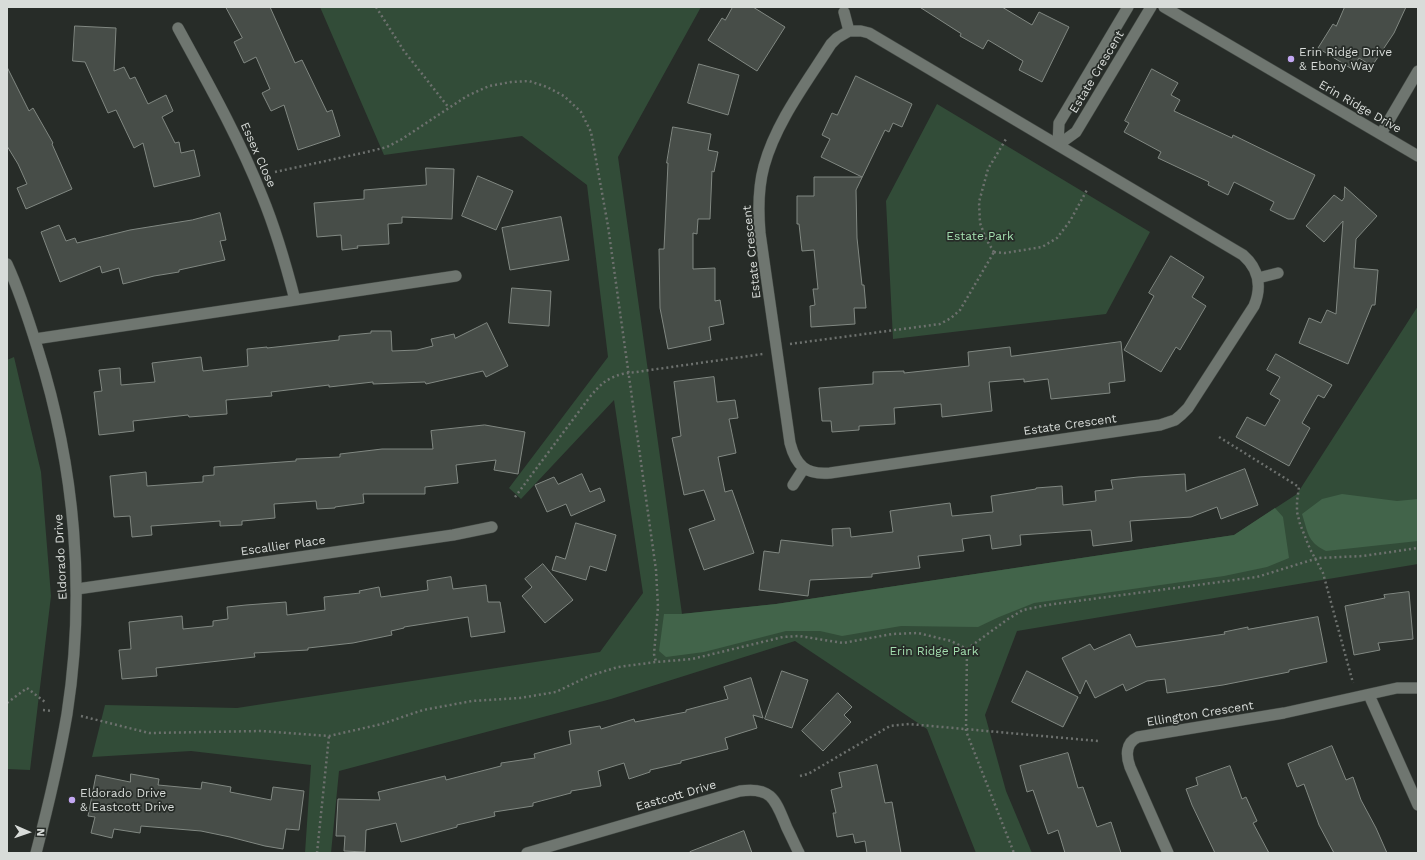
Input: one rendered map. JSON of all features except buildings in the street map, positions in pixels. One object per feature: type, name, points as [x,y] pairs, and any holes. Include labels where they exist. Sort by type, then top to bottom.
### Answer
[{"type":"street","name":"Estate Crescent","points":[[1058,145],[1059,123],[1128,7]]},
{"type":"street","name":"Estate Crescent","points":[[1058,145],[1076,132],[1151,7]]},
{"type":"street","name":"Erin Ridge Drive","points":[[1164,7],[1418,156]]},
{"type":"street","points":[[844,12],[849,31]]},
{"type":"street","name":"Essex Close","points":[[178,28],[232,128],[262,195],[285,262],[295,300]]},
{"type":"street","name":"Estate Crescent","points":[[849,31],[869,33],[1058,145],[1243,255],[1250,260],[1255,268],[1259,287],[1254,306],[1182,415],[1175,420],[1160,425],[830,473],[816,474],[800,465],[792,453],[790,443],[760,233],[758,203],[764,167],[779,126],[831,44],[837,38],[849,31]]},
{"type":"street","points":[[1381,134],[1418,71]]},
{"type":"street","name":"Eldorado Drive","points":[[7,264],[35,339],[56,412],[68,475],[74,527],[76,589],[74,648],[67,713],[54,778],[36,853]]},
{"type":"street","points":[[1258,278],[1278,273]]},
{"type":"street","points":[[35,339],[456,276]]},
{"type":"street","points":[[793,485],[804,468]]},
{"type":"street","name":"Escallier Place","points":[[76,589],[453,535],[492,527]]},
{"type":"street","name":"Ellington Crescent","points":[[1168,853],[1127,759],[1128,746],[1134,739],[1138,737],[1284,713],[1397,688],[1418,688]]},
{"type":"street","points":[[1368,695],[1418,805]]},
{"type":"street","name":"Eastcott Drive","points":[[527,853],[541,851],[750,789],[763,791],[776,803],[799,853]]},
{"type":"path","points":[[376,7],[404,51],[449,108]]},
{"type":"path","points":[[275,172],[387,147],[402,139],[467,96],[489,86],[511,82],[529,81],[547,87],[564,96],[581,112],[590,132],[605,210],[657,582],[658,607],[654,654],[656,662]]},
{"type":"path","points":[[994,252],[986,239],[980,223],[979,202],[988,168],[1006,139]]},
{"type":"path","points":[[994,252],[1005,253],[1042,247],[1057,238],[1070,222],[1088,188]]},
{"type":"path","points":[[789,344],[940,324],[951,318],[960,310],[994,252]]},
{"type":"path","points":[[515,497],[601,383],[612,377],[628,373],[765,354]]},
{"type":"path","points":[[1219,437],[1299,488],[1297,512],[1300,524],[1310,549],[1324,573],[1352,683]]},
{"type":"path","points":[[967,649],[1022,610],[1047,605],[1257,577],[1316,558],[1363,556],[1418,548]]},
{"type":"path","points":[[43,710],[67,713],[149,733],[261,731],[329,736],[382,724],[423,710],[472,701],[520,698],[556,692],[589,676],[618,667],[692,659],[783,637],[799,636],[842,643],[892,634],[918,633],[951,641],[967,649]]},
{"type":"path","points":[[967,649],[966,729],[1014,853]]},
{"type":"path","points":[[7,703],[27,688],[45,702]]},
{"type":"path","points":[[800,776],[808,774],[890,726],[909,724],[1098,741]]},
{"type":"path","points":[[317,853],[329,736]]},
{"type":"green space","name":"Erin Ridge Park","points":[[320,7],[701,7],[618,157],[682,614],[776,604],[1234,535],[1297,494],[1418,306],[1418,564],[1017,631],[985,715],[1006,791],[1032,853],[976,853],[927,729],[795,641],[611,699],[339,771],[331,853],[305,853],[311,765],[191,751],[92,757],[105,705],[237,708],[600,652],[643,593],[614,400],[521,499],[509,488],[608,357],[587,185],[522,136],[384,155]]},
{"type":"green space","name":"Estate Park","points":[[937,104],[1150,232],[1106,314],[893,339],[886,201]]},
{"type":"green space","points":[[14,357],[41,472],[51,596],[30,770],[7,769],[7,360]]},
{"type":"green space","points":[[1342,494],[1397,501],[1418,499],[1418,541],[1326,551],[1320,548],[1309,536],[1302,514],[1322,499]]},
{"type":"green space","points":[[1275,508],[1283,517],[1289,558],[1267,567],[1224,576],[1034,603],[978,627],[901,626],[842,636],[820,631],[786,631],[704,652],[666,657],[659,651],[664,614],[681,614],[776,604],[1234,535]]},
{"type":"place","name":"Erin Ridge Drive & Ebony Way","points":[[1291,59]]},
{"type":"place","name":"Eldorado Drive & Eastcott Drive","points":[[72,800]]}]
